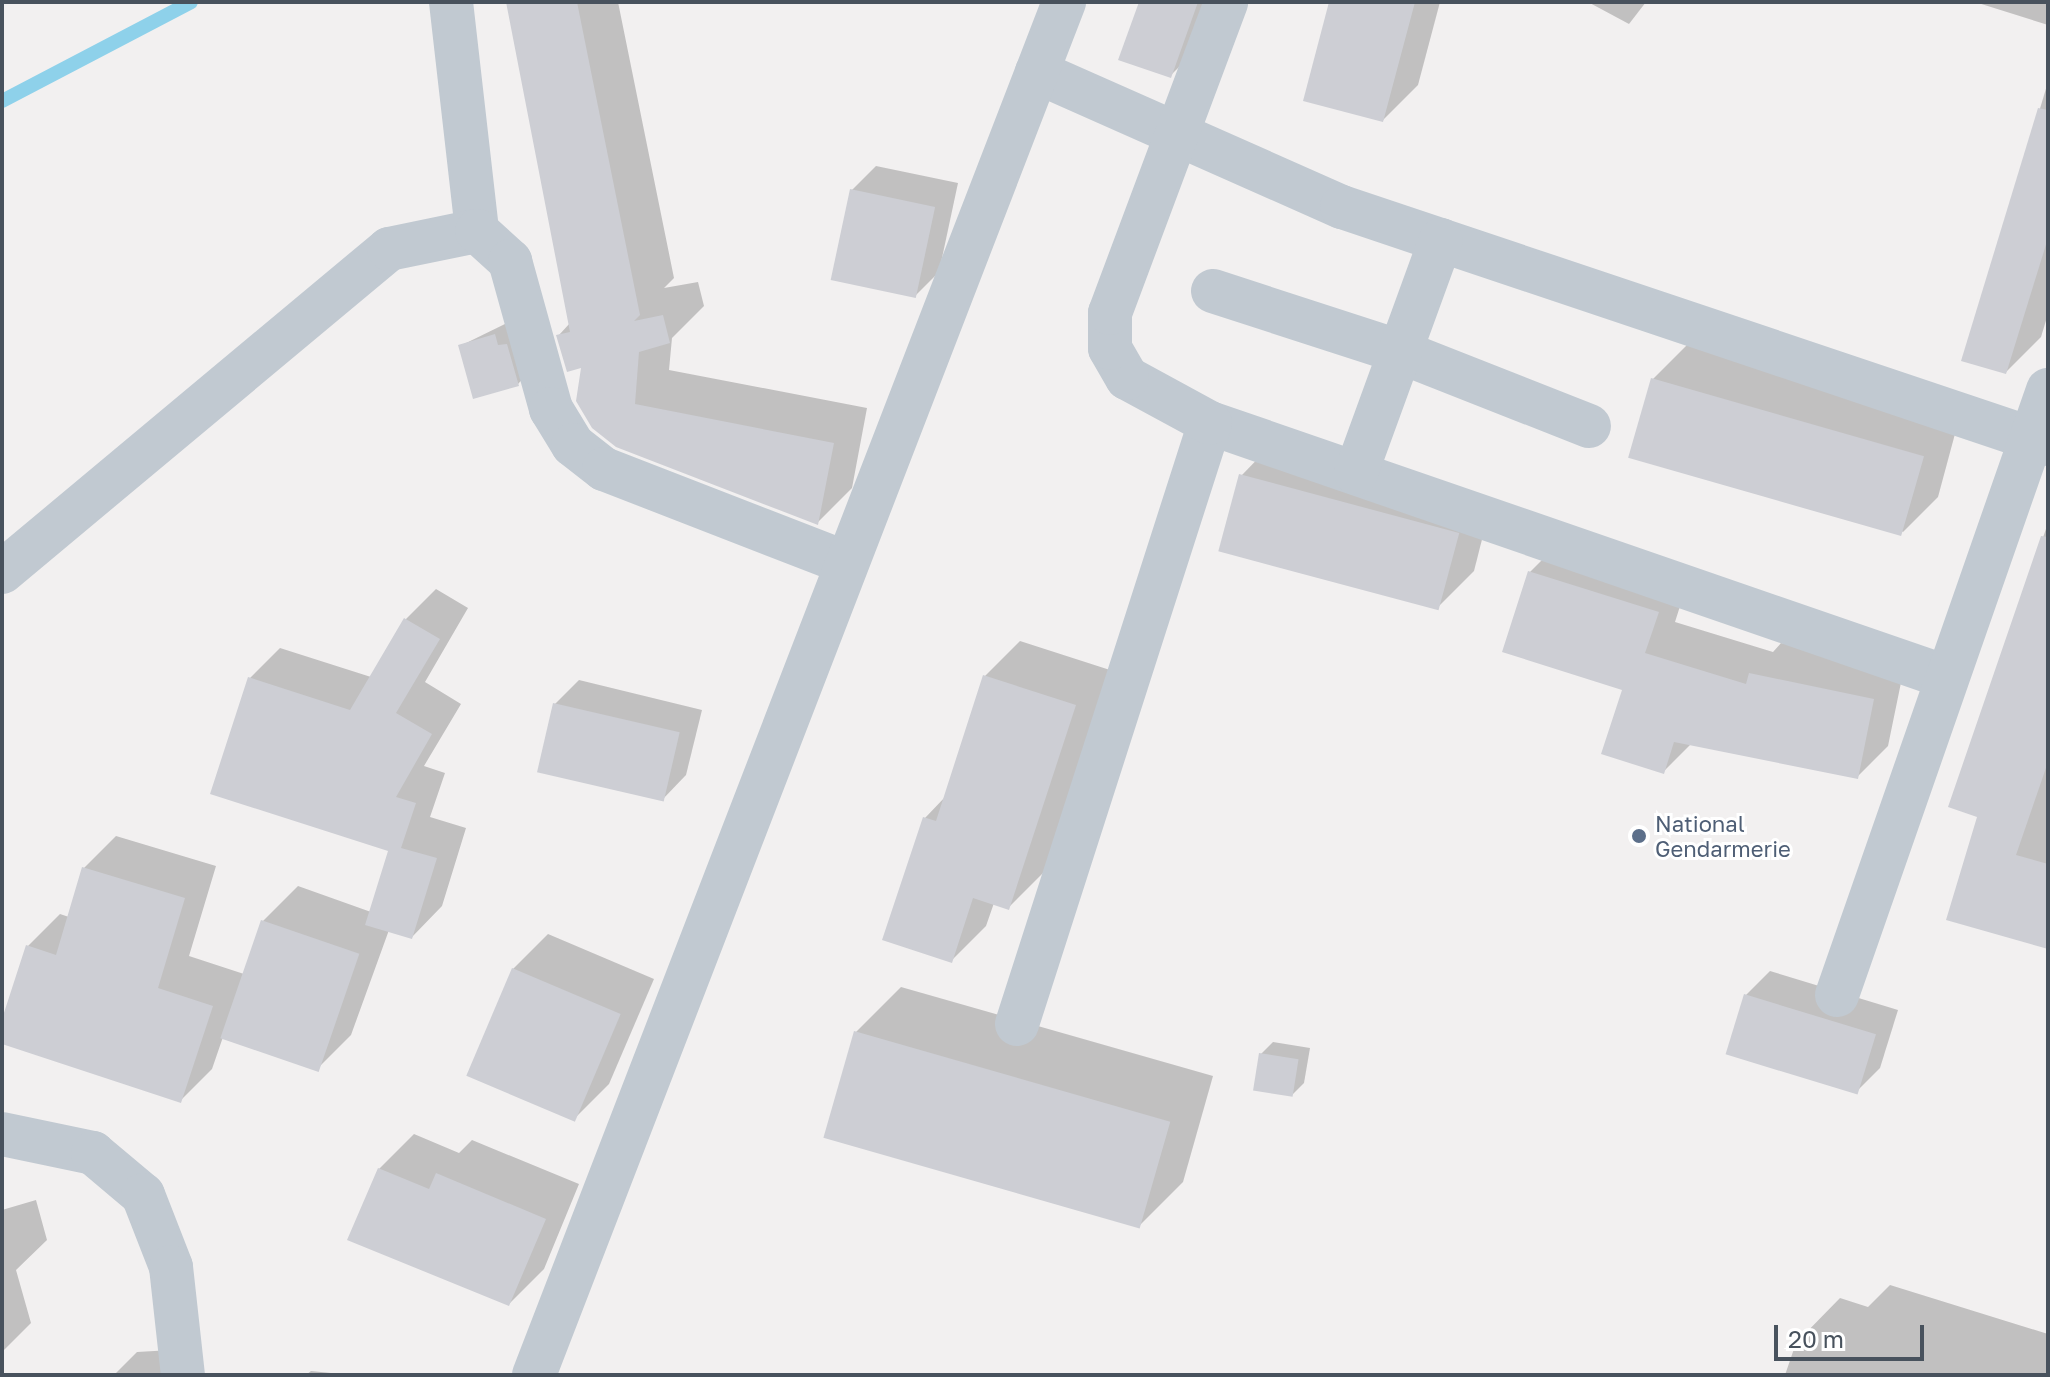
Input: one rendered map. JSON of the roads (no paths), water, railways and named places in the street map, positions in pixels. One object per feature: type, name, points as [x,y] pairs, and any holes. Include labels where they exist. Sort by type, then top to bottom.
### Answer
[{"type":"street","points":[[451,2],[477,231],[510,261],[551,409],[573,445],[604,469],[846,563]]},
{"type":"street","points":[[534,1375],[1064,2]]},
{"type":"street","points":[[1226,2],[1110,313],[1110,348],[1127,378],[1146,392],[1210,423],[1946,677]]},
{"type":"street","points":[[1037,72],[1342,207],[2038,441]]},
{"type":"street","points":[[2,572],[389,249],[477,231]]},
{"type":"street","points":[[1356,473],[1441,240]]},
{"type":"street","points":[[1213,291],[1401,352],[1589,426]]},
{"type":"street","points":[[1837,995],[1946,677],[2038,441],[2048,390]]},
{"type":"street","points":[[1017,1024],[1210,423]]},
{"type":"street","points":[[2,1134],[93,1153],[143,1195],[171,1267],[183,1375]]},
{"type":"waterway","points":[[2,101],[191,2]]},
{"type":"place","name":"National Gendarmerie","points":[[1639,836]]}]
